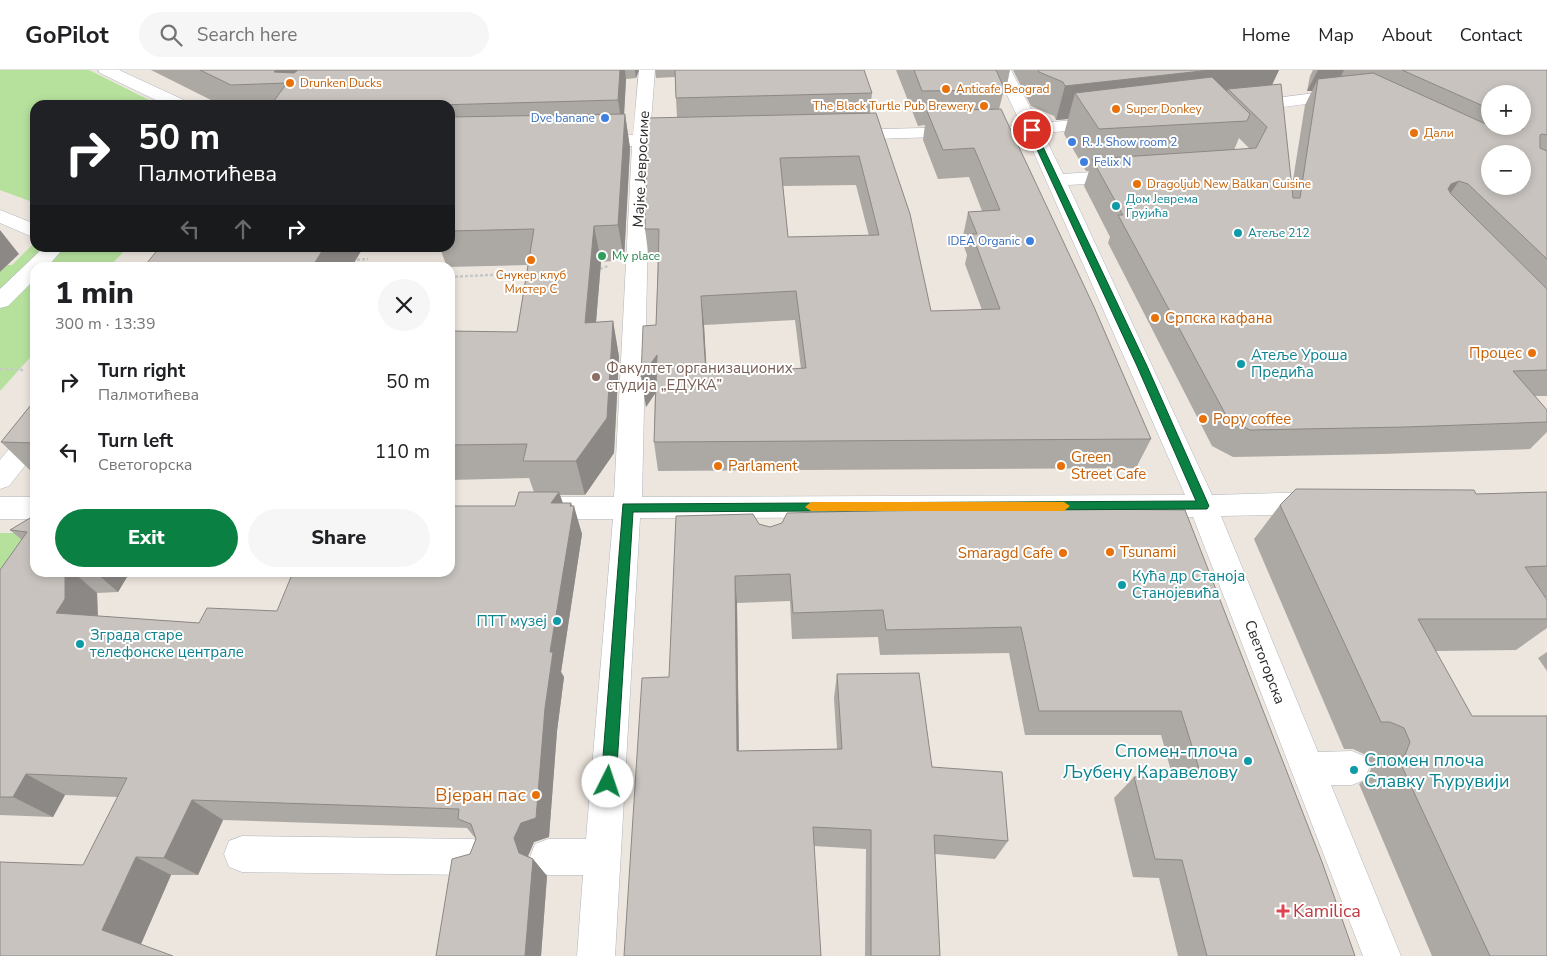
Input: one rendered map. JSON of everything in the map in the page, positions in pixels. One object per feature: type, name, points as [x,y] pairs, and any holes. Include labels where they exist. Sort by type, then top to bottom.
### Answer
[{"type":"street","points":[[106,70],[169,100]]},
{"type":"street","name":"Мајке Јевросиме","points":[[596,956],[628,507],[641,140],[647,70]]},
{"type":"street","name":"Светогорска","points":[[1003,70],[1056,180],[1203,506],[1382,956]]},
{"type":"street","points":[[1230,109],[1362,92],[1330,77]]},
{"type":"street","points":[[995,131],[1032,130],[1117,121]]},
{"type":"street","points":[[830,135],[977,131]]},
{"type":"street","points":[[574,142],[703,139]]},
{"type":"street","points":[[1056,180],[1138,175]]},
{"type":"street","points":[[0,216],[30,230]]},
{"type":"street","points":[[40,262],[50,252]]},
{"type":"street","points":[[0,301],[30,272]]},
{"type":"street","points":[[0,479],[30,441]]},
{"type":"street","points":[[510,508],[628,507],[768,520],[1342,503]]},
{"type":"street","points":[[0,508],[30,508]]},
{"type":"street","points":[[1308,769],[1352,768]]},
{"type":"street","points":[[242,854],[472,856]]},
{"type":"street","points":[[548,857],[603,857]]},
{"type":"path","points":[[349,260],[368,259]]},
{"type":"path","points":[[455,277],[532,273]]},
{"type":"path","points":[[0,369],[24,370]]},
{"type":"green space","points":[[0,70],[89,70],[149,100],[30,100],[30,201],[0,190]]},
{"type":"green space","points":[[30,247],[30,252],[123,252],[114,262],[30,262],[30,358],[0,391],[0,272],[7,265],[12,265]]},
{"type":"green space","points":[[0,533],[30,533],[30,575],[0,594]]},
{"type":"building","points":[[200,70],[276,70],[274,72],[294,73],[298,70],[620,70],[618,100],[455,105],[455,100],[275,100],[287,83],[231,85]]},
{"type":"building","points":[[675,70],[864,70],[872,93],[676,98]]},
{"type":"building","points":[[914,70],[996,70],[1004,88],[995,88],[996,90],[922,91]]},
{"type":"building","points":[[1038,70],[1211,70],[1065,86],[1063,82]]},
{"type":"building","points":[[1402,70],[1547,70],[1547,135],[1540,135],[1540,148],[1547,151],[1547,259],[1468,184],[1459,181],[1451,184],[1448,189],[1547,289],[1547,370],[1513,371],[1547,410],[1547,422],[1250,430],[1228,419],[1118,215],[1123,215],[1092,159],[1256,148],[1267,127],[1228,89],[1281,84],[1293,198],[1300,198],[1318,79],[1373,73],[1481,122],[1481,135],[1531,135],[1531,85],[1481,85],[1481,105]]},
{"type":"building","points":[[1212,77],[1250,114],[1247,121],[1099,129],[1075,93]]},
{"type":"building","points":[[1001,109],[1094,307],[1151,439],[654,442],[657,355],[641,377],[643,326],[656,325],[658,272],[659,229],[645,229],[648,118],[876,113],[910,214],[931,311],[1000,309],[972,234],[977,234],[968,212],[1000,210],[974,148],[943,150],[927,111]],"holes":[[[859,156],[879,235],[788,237],[780,158]],[[796,291],[806,368],[706,374],[701,296]]]},
{"type":"building","points":[[625,114],[618,225],[594,226],[585,323],[613,321],[607,418],[576,461],[523,461],[527,444],[455,445],[455,331],[517,332],[534,229],[455,231],[455,117]]},
{"type":"building","points":[[156,252],[321,252],[315,262],[148,262]]},
{"type":"building","points":[[30,406],[30,443],[1,442]]},
{"type":"building","points":[[1296,489],[1474,490],[1476,494],[1547,492],[1547,566],[1525,567],[1547,600],[1547,619],[1418,619],[1472,716],[1547,716],[1547,956],[1490,956],[1398,758],[1405,755],[1410,742],[1404,728],[1390,722],[1381,722],[1280,505]]},
{"type":"building","points":[[519,492],[559,492],[551,503],[571,503],[570,506],[574,506],[550,652],[553,652],[545,708],[536,818],[521,823],[514,838],[519,853],[533,859],[525,956],[436,956],[452,859],[470,854],[476,839],[471,824],[458,819],[459,809],[192,800],[164,858],[136,857],[102,930],[173,956],[0,956],[0,862],[83,865],[127,778],[26,774],[13,797],[0,797],[0,570],[27,532],[10,530],[30,518],[30,577],[65,577],[65,599],[56,613],[199,623],[207,608],[277,611],[291,577],[455,577],[455,506],[515,506]]},
{"type":"building","points":[[979,508],[1185,510],[1322,862],[1355,956],[1207,956],[1182,860],[1155,859],[1134,777],[1202,778],[1181,711],[1039,711],[1021,627],[886,630],[883,610],[793,613],[790,574],[735,576],[737,751],[842,749],[837,674],[919,673],[932,767],[1002,772],[1008,841],[934,835],[940,956],[871,956],[871,830],[813,827],[821,956],[624,956],[642,678],[669,677],[676,516],[753,514],[759,524],[770,527],[782,523],[787,513]]},
{"type":"slow traffic","points":[[811,507],[1064,506]]},
{"type":"place","name":"Drunken Ducks","points":[[290,83]]},
{"type":"place","name":"Anticafe Beograd","points":[[946,89]]},
{"type":"place","name":"The Black Turtle Pub Brewery","points":[[984,106]]},
{"type":"place","name":"Super Donkey","points":[[1116,109]]},
{"type":"place","name":"Dve banane","points":[[605,118]]},
{"type":"place","name":"Дали","points":[[1414,133]]},
{"type":"place","name":"R. J. Show room 2","points":[[1072,142]]},
{"type":"place","name":"Felix N","points":[[1084,162]]},
{"type":"place","name":"Dragoljub New Balkan Cuisine","points":[[1137,184]]},
{"type":"place","name":"Дом Јеврема Грујића","points":[[1116,206]]},
{"type":"place","name":"Атеље 212","points":[[1238,233]]},
{"type":"place","name":"IDEA Organic","points":[[1030,241]]},
{"type":"place","name":"My place","points":[[602,256]]},
{"type":"place","name":"Снукер клуб Мистер С","points":[[531,260]]},
{"type":"place","name":"Српска кафана","points":[[1155,318]]},
{"type":"place","name":"Процес","points":[[1532,353]]},
{"type":"place","name":"Атеље Уроша Предића","points":[[1241,364]]},
{"type":"place","name":"Факултет организационих студија „ЕДУКА”","points":[[596,377]]},
{"type":"place","name":"Popy coffee","points":[[1203,419]]},
{"type":"place","name":"Parlament","points":[[718,466]]},
{"type":"place","name":"Green Street Cafe","points":[[1061,466]]},
{"type":"place","name":"Tsunami","points":[[1110,552]]},
{"type":"place","name":"Smaragd Cafe","points":[[1063,553]]},
{"type":"place","name":"Кућа др Станоја Станојевића","points":[[1122,585]]},
{"type":"place","name":"ПТТ музеј","points":[[557,621]]},
{"type":"place","name":"Зграда старе телефонске централе","points":[[80,644]]},
{"type":"place","name":"Спомен-плоча Љубену Каравелову","points":[[1248,761]]},
{"type":"place","name":"Спомен плоча Славку Ћурувији","points":[[1354,770]]},
{"type":"place","name":"Вјеран пас","points":[[536,795]]},
{"type":"place","name":"Kamilica","points":[[1283,911]]},
{"type":"route","points":[[608,782],[628,507],[1203,506],[1142,366],[1032,130]]}]
